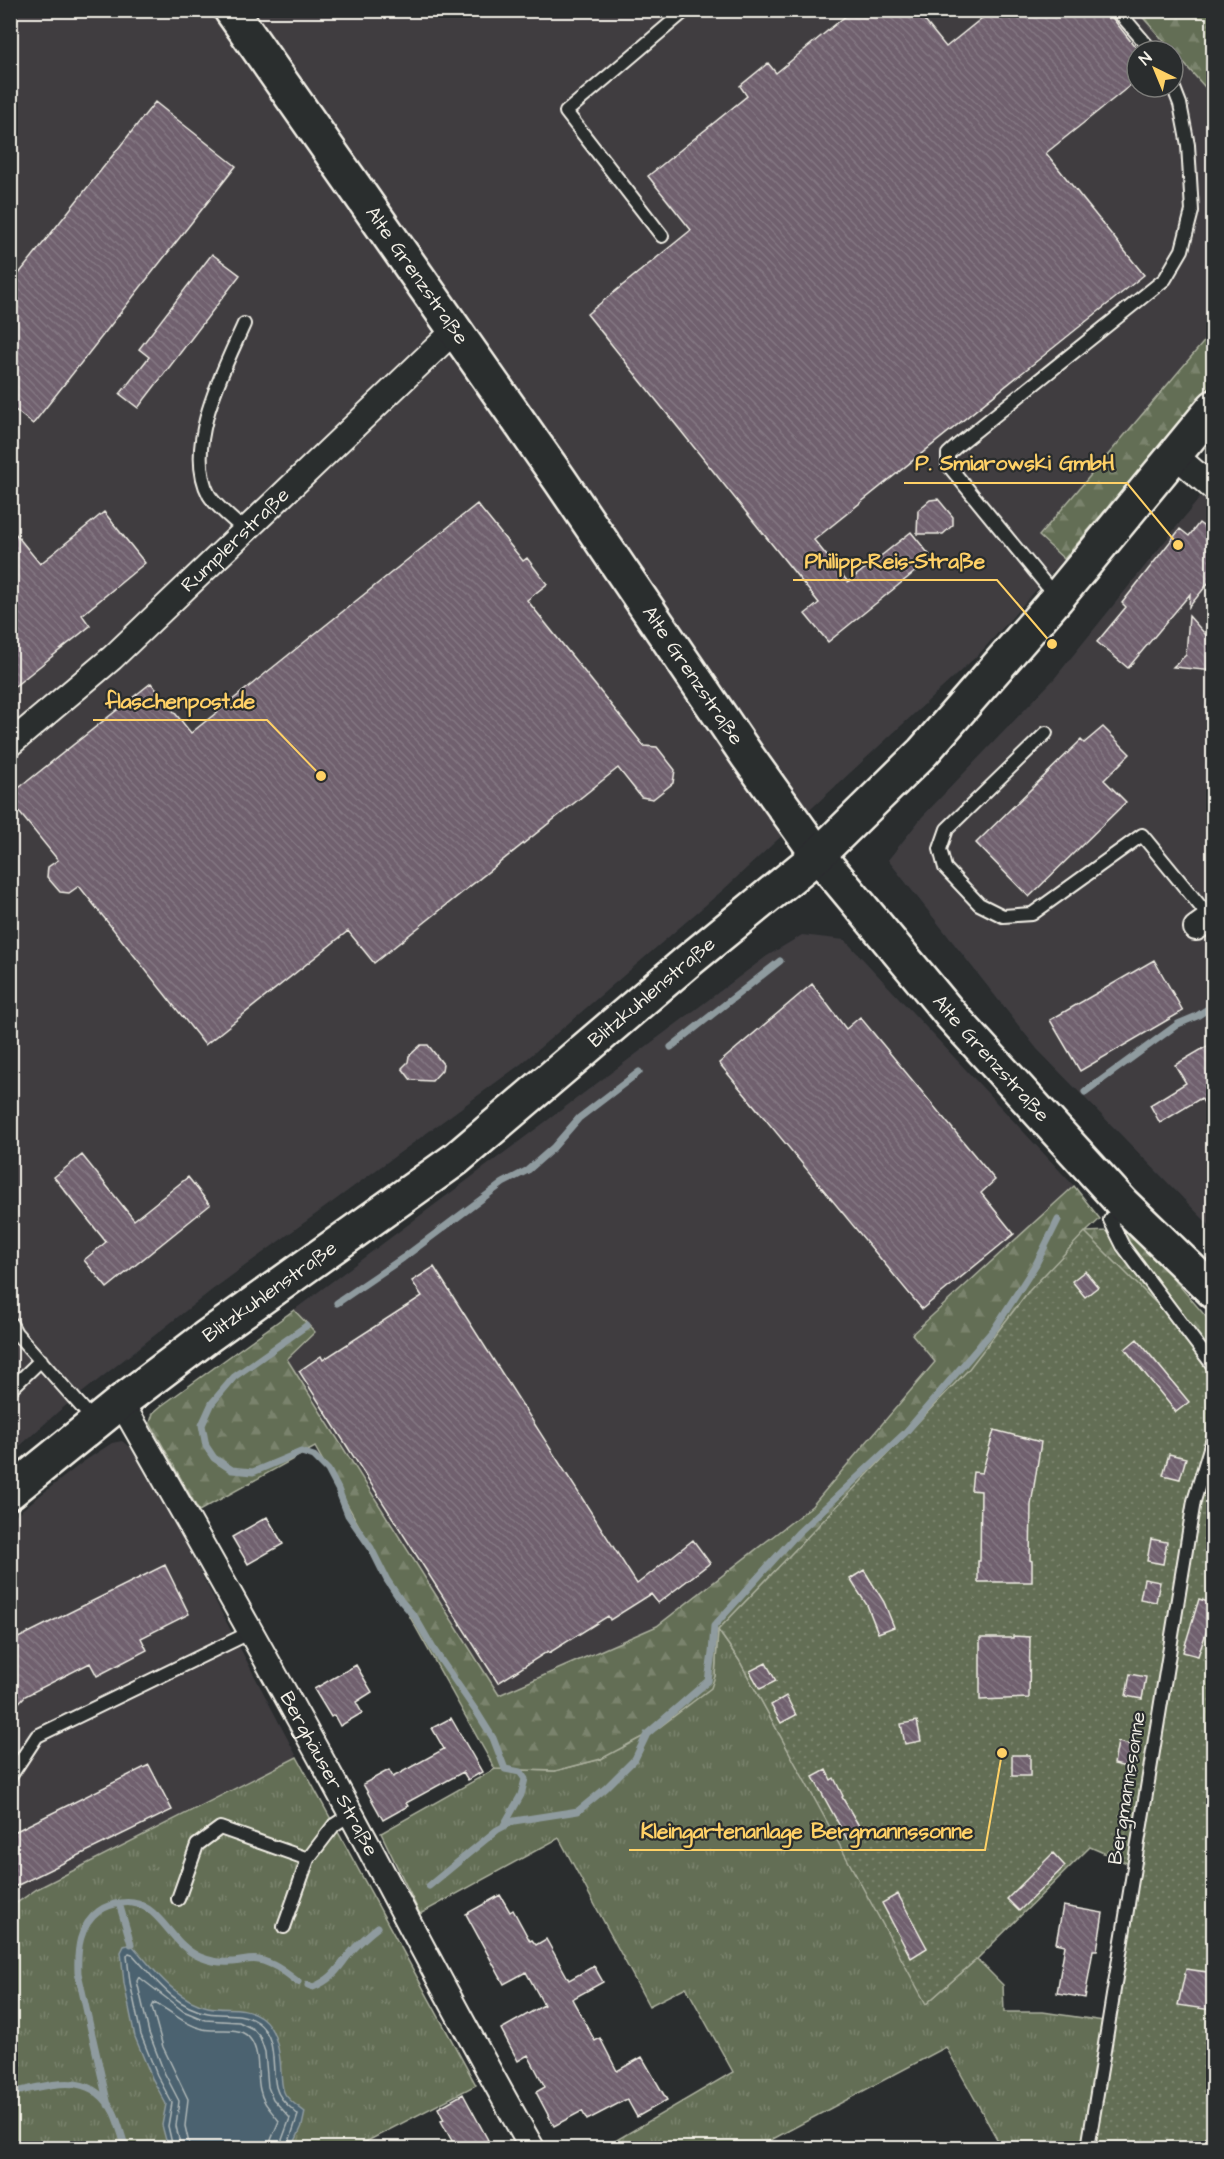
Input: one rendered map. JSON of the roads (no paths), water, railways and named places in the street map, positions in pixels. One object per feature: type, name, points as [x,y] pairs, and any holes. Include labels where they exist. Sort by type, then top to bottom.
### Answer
[{"type":"main road","name":"Alte Grenzstraße","points":[[231,10],[818,855],[951,1015],[1123,1204],[1214,1292]]},
{"type":"main road","name":"Blitzkuhlenstraße","points":[[10,1492],[121,1402],[264,1296],[456,1159],[687,962],[818,855],[922,752],[1057,598],[1214,407]]},
{"type":"street","name":"Rumplerstraße","points":[[10,744],[112,658],[455,330]]},
{"type":"street","points":[[1175,455],[1214,489]]},
{"type":"street","name":"Berghäuser Straße","points":[[121,1402],[251,1632],[351,1814],[471,2042],[532,2148]]},
{"type":"lane","points":[[663,236],[566,112],[686,10]]},
{"type":"lane","points":[[1118,10],[1142,39]]},
{"type":"lane","points":[[1057,598],[948,465],[948,454],[1165,279],[1182,250],[1192,211],[1188,145],[1178,99]]},
{"type":"lane","points":[[244,324],[208,406],[202,448],[202,476],[210,496],[245,531]]},
{"type":"lane","points":[[1046,733],[948,829],[940,849],[945,868],[979,904],[1003,916],[1032,914],[1142,835],[1206,923]]},
{"type":"lane","points":[[1123,1204],[1110,1220],[1123,1246],[1214,1367]]},
{"type":"lane","points":[[10,1322],[16,1333],[96,1423]]},
{"type":"lane","points":[[10,1390],[41,1360]]},
{"type":"lane","name":"Bergmannssonne","points":[[1088,2148],[1194,1501],[1214,1435]]},
{"type":"lane","points":[[10,1777],[37,1736],[251,1632]]},
{"type":"lane","points":[[284,1928],[308,1859],[334,1825],[351,1814]]},
{"type":"lane","points":[[178,1899],[196,1845],[219,1828],[308,1859]]},
{"type":"water","points":[[131,1944],[165,1982],[185,1998],[208,2007],[241,2009],[254,2013],[271,2028],[277,2042],[284,2091],[289,2099],[305,2112],[302,2126],[292,2148],[168,2148],[162,2125],[166,2104],[135,2037],[124,1983],[121,1952],[124,1946]]},
{"type":"waterway","points":[[671,1047],[780,961]]},
{"type":"waterway","points":[[1085,1092],[1178,1024],[1214,1005]]},
{"type":"waterway","points":[[337,1303],[403,1258],[503,1183],[528,1170],[553,1148],[579,1118],[639,1072]]},
{"type":"waterway","points":[[429,1886],[497,1830],[514,1821],[578,1811],[606,1788],[635,1759],[647,1734],[708,1681],[714,1626],[798,1533],[905,1433],[995,1328],[1036,1264],[1058,1220]]},
{"type":"waterway","points":[[306,1326],[234,1377],[212,1403],[202,1425],[206,1446],[214,1458],[232,1470],[253,1472],[301,1452],[314,1456],[328,1470],[348,1515],[371,1548],[387,1580],[415,1617],[434,1650],[493,1738],[505,1769],[520,1772],[525,1779],[521,1795],[504,1825]]},
{"type":"waterway","points":[[119,1903],[131,1944]]},
{"type":"waterway","points":[[108,2105],[78,1973],[78,1955],[83,1931],[92,1917],[102,1909],[121,1903],[134,1903],[145,1907],[189,1951],[200,1957],[223,1962],[252,1959],[264,1961],[298,1982]]},
{"type":"waterway","points":[[308,1985],[313,1987],[320,1984],[336,1972],[355,1948],[378,1927]]},
{"type":"waterway","points":[[10,2093],[68,2083],[93,2090],[104,2099],[114,2113],[126,2148]]},
{"type":"place","name":"P. Smiarowski GmbH","points":[[1178,545]]},
{"type":"place","name":"Philipp-Reis-Straße","points":[[1052,644]]},
{"type":"place","name":"flaschenpost.de","points":[[321,776]]},
{"type":"place","name":"Kleingartenanlage Bergmannssonne","points":[[1002,1753]]}]
